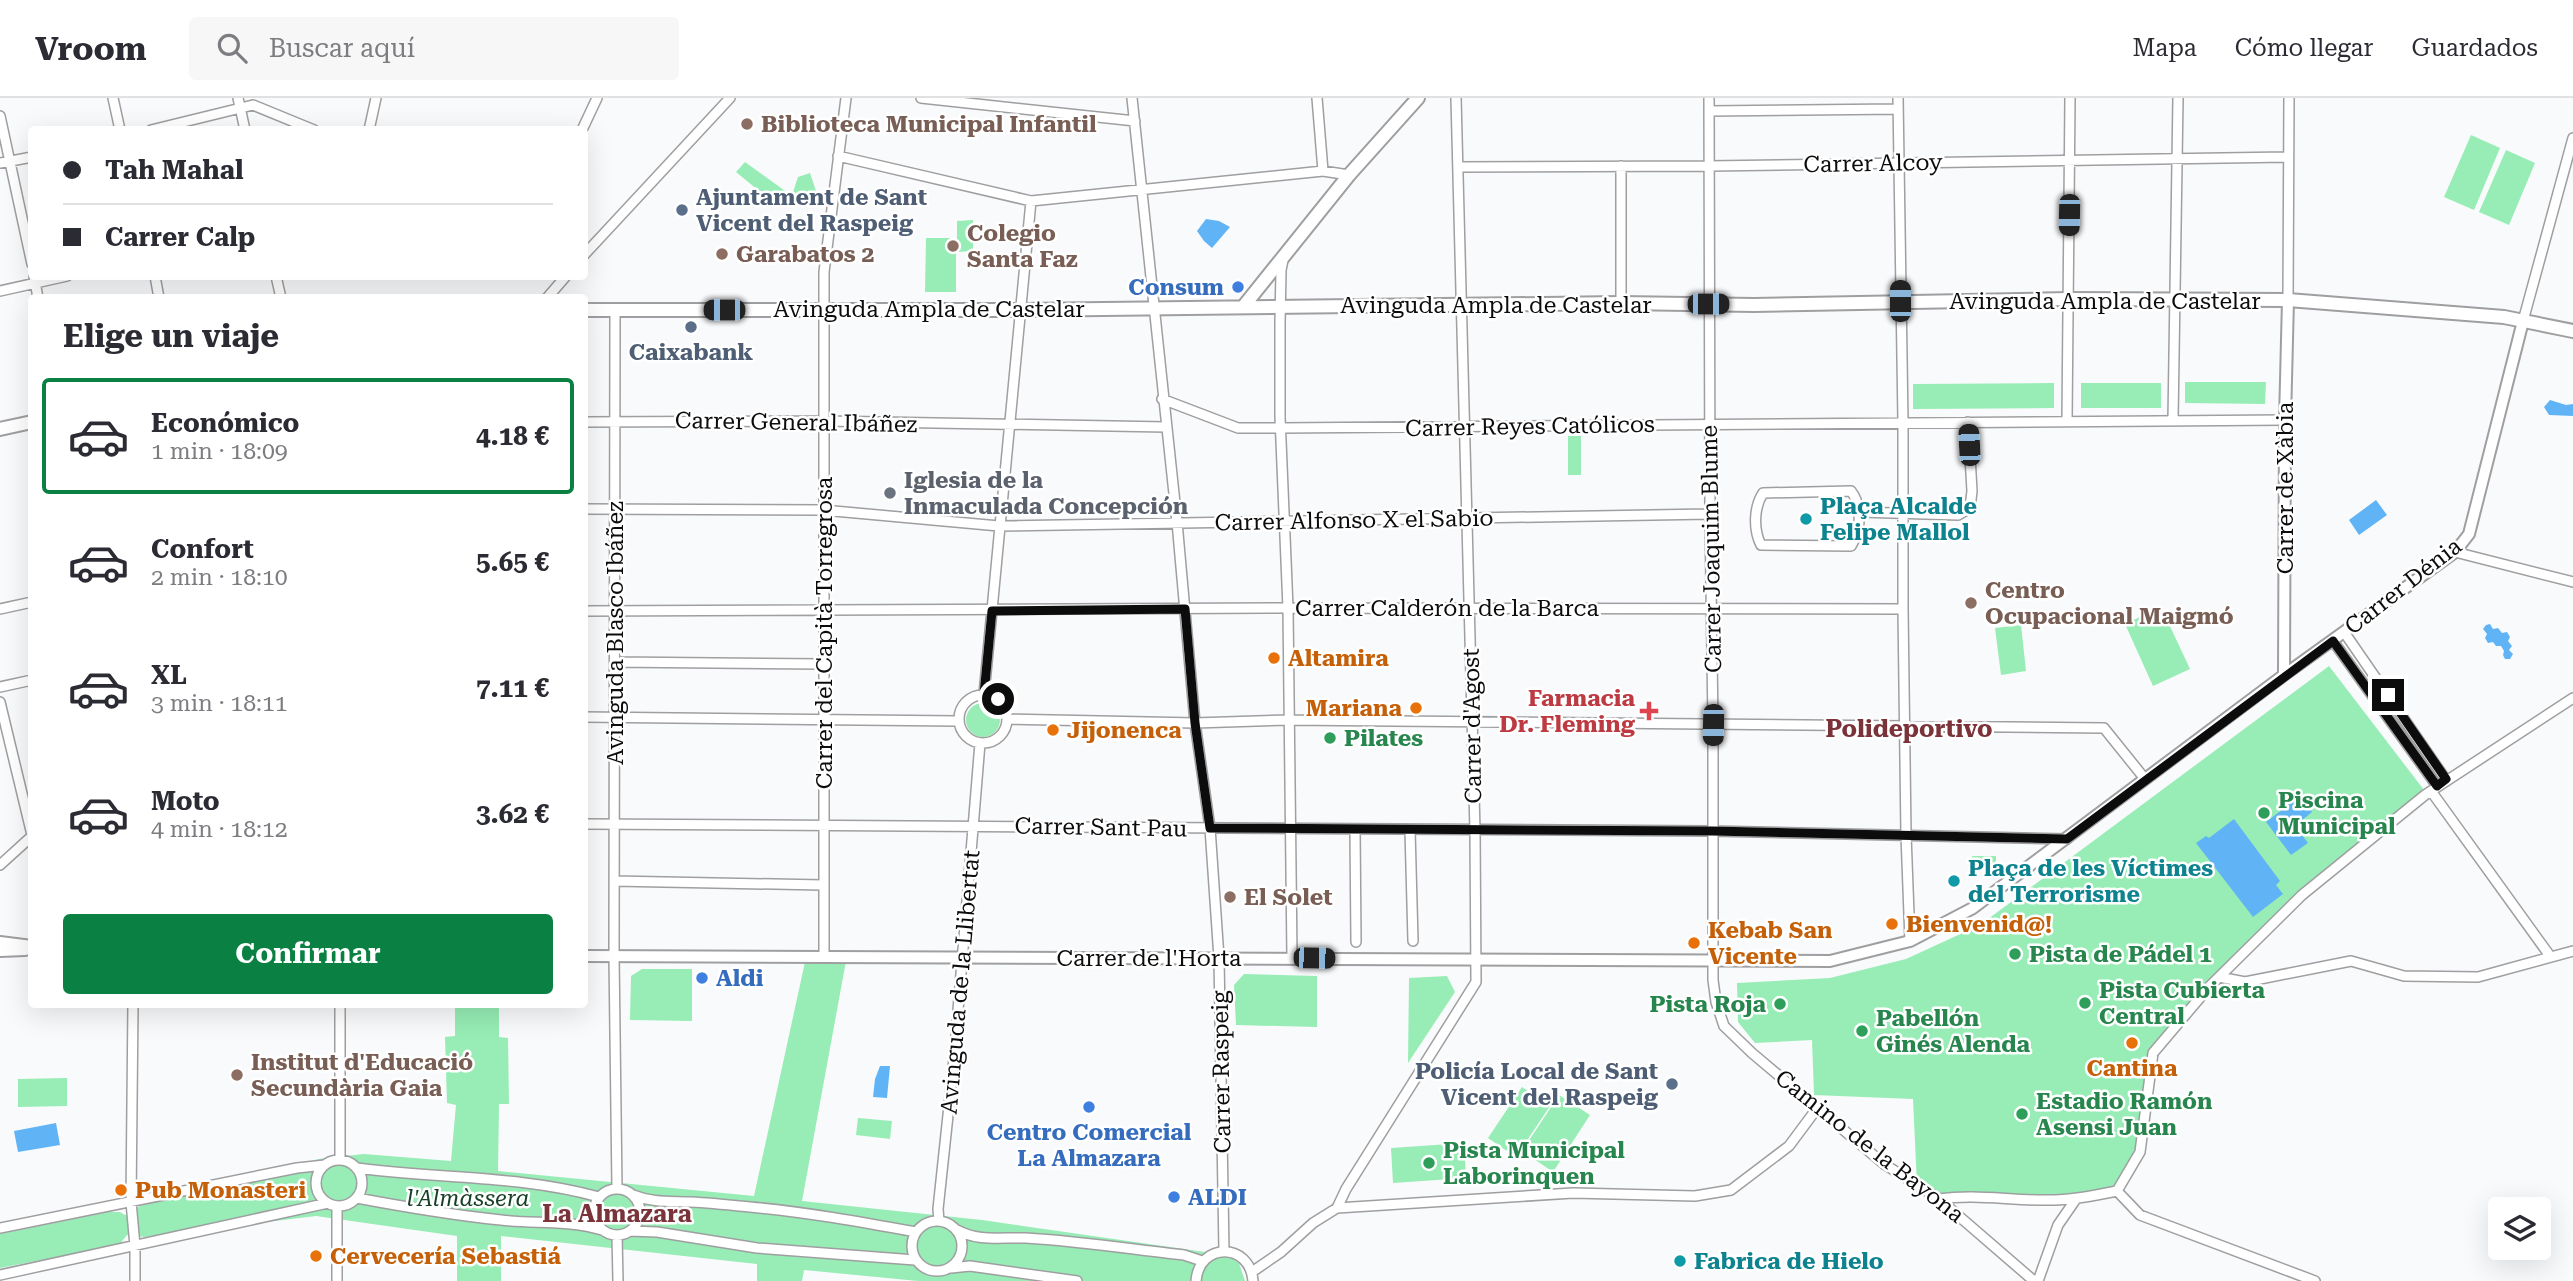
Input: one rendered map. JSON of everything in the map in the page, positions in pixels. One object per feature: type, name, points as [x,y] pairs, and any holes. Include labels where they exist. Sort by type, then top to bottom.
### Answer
[{"type":"main road","points":[[1244,307],[1349,175],[1418,98]]},
{"type":"main road","name":"Avinguda Ampla de Castelar","points":[[588,310],[1019,310],[2068,299],[2288,300],[2504,317],[2573,331]]},
{"type":"main road","points":[[0,429],[28,423]]},
{"type":"street","points":[[113,98],[120,126]]},
{"type":"street","points":[[370,126],[376,98]]},
{"type":"street","points":[[584,126],[597,98]]},
{"type":"street","points":[[588,246],[730,98]]},
{"type":"street","name":"Carrer del Capità Torregrosa","points":[[824,956],[823,309],[824,272],[846,98]]},
{"type":"street","points":[[921,98],[1135,121]]},
{"type":"street","name":"Carrer Raspeig","points":[[1132,98],[1177,522],[1195,723],[1210,828],[1219,958],[1224,1251]]},
{"type":"street","points":[[1317,98],[1323,171]]},
{"type":"street","name":"Carrer d'Agost","points":[[1253,1276],[1313,1223],[1337,1208],[1346,1189],[1476,982],[1470,609],[1456,98]]},
{"type":"street","name":"Carrer Joaquim Blume","points":[[1709,98],[1713,962]]},
{"type":"street","points":[[1898,98],[1906,835],[1910,941]]},
{"type":"street","points":[[2067,420],[2070,98]]},
{"type":"street","points":[[2173,420],[2178,98]]},
{"type":"street","points":[[2288,300],[2289,98]]},
{"type":"street","points":[[239,102],[244,126]]},
{"type":"street","points":[[164,126],[239,102],[304,126]]},
{"type":"street","points":[[1709,111],[1898,109]]},
{"type":"street","points":[[0,116],[5,162],[28,249]]},
{"type":"street","points":[[2522,321],[2573,138]]},
{"type":"street","points":[[838,156],[1031,201],[1323,171],[1349,175]]},
{"type":"street","name":"Carrer Alcoy","points":[[1459,167],[2287,157]]},
{"type":"street","points":[[5,162],[28,158]]},
{"type":"street","points":[[1621,166],[1621,303]]},
{"type":"street","points":[[984,694],[1031,201]]},
{"type":"street","points":[[1285,253],[1281,270],[1282,428],[1288,608],[1292,957]]},
{"type":"street","points":[[0,291],[35,280]]},
{"type":"street","points":[[550,294],[563,280]]},
{"type":"street","name":"Carrer de Xàbia","points":[[2284,675],[2288,300]]},
{"type":"street","name":"Avinguda Blasco Ibáñez","points":[[615,310],[614,956],[617,1189]]},
{"type":"street","name":"Carrer Dénia","points":[[1713,962],[1830,961],[1910,941],[1973,908],[2284,675],[2455,552],[2469,534],[2522,321]]},
{"type":"street","name":"Carrer Reyes Católicos","points":[[1162,399],[1238,428],[2285,419]]},
{"type":"street","name":"Carrer General Ibáñez","points":[[588,422],[825,421],[1166,427]]},
{"type":"street","points":[[1859,512],[1958,515],[1970,508],[1972,491],[1968,422]]},
{"type":"street","points":[[1851,491],[1858,499],[1859,512],[1858,536],[1851,546],[1761,545],[1756,537],[1757,502],[1763,493],[1851,491]]},
{"type":"street","name":"Carrer Alfonso X el Sabio","points":[[588,509],[823,510],[999,526],[1710,514]]},
{"type":"street","points":[[2455,552],[2573,582]]},
{"type":"street","points":[[0,609],[28,603]]},
{"type":"street","name":"Carrer Calderón de la Barca","points":[[588,611],[1903,609]]},
{"type":"street","points":[[2344,632],[2446,779]]},
{"type":"street","points":[[2333,641],[2550,956]]},
{"type":"street","points":[[615,662],[823,664]]},
{"type":"street","points":[[0,687],[28,681]]},
{"type":"street","points":[[984,694],[998,699],[1007,712],[1007,719],[1006,727],[996,740],[980,743],[965,736],[958,721],[965,702],[984,694]]},
{"type":"street","points":[[1939,1199],[1966,1195],[2044,1200],[2076,1199],[2117,1191],[2140,1152],[2153,1053],[2219,977],[2302,895],[2434,788],[2573,698]]},
{"type":"street","points":[[0,702],[28,819]]},
{"type":"street","points":[[588,716],[958,721]]},
{"type":"street","points":[[1007,719],[1195,723],[1289,720],[2104,728],[2145,779]]},
{"type":"street","name":"Avinguda de la Llibertat","points":[[939,1221],[980,743]]},
{"type":"street","name":"Carrer Sant Pau","points":[[588,824],[1712,831],[2067,839]]},
{"type":"street","points":[[1354,830],[1356,942]]},
{"type":"street","points":[[1410,830],[1413,941]]},
{"type":"street","points":[[0,865],[28,840]]},
{"type":"street","points":[[614,881],[822,885]]},
{"type":"street","points":[[0,942],[28,947]]},
{"type":"street","points":[[0,951],[28,948]]},
{"type":"street","points":[[2219,977],[2245,982],[2351,961],[2404,976],[2478,977],[2573,951]]},
{"type":"street","name":"Carrer de l'Horta","points":[[588,956],[1292,957],[1713,962]]},
{"type":"street","name":"Camino de la Bayona","points":[[1713,962],[1716,1002],[1724,1026],[1752,1053],[1884,1164],[1939,1199],[2036,1281]]},
{"type":"street","points":[[133,1008],[131,1202],[135,1281]]},
{"type":"street","points":[[340,1008],[340,1160]]},
{"type":"street","points":[[1337,1208],[1573,1193],[1695,1196],[1731,1190],[1789,1146],[1818,1107]]},
{"type":"street","points":[[0,1228],[340,1160],[357,1168],[498,1179],[564,1188],[599,1197]]},
{"type":"street","points":[[325,1165],[320,1170],[316,1185],[322,1199],[332,1205]]},
{"type":"street","points":[[0,1275],[351,1203],[357,1198],[362,1183],[357,1168]]},
{"type":"street","points":[[602,1230],[595,1219],[595,1207],[599,1197],[607,1191],[617,1189],[648,1201],[778,1210],[916,1232]]},
{"type":"street","points":[[2117,1191],[2140,1215],[2315,1281]]},
{"type":"street","points":[[630,1231],[635,1226],[640,1210],[633,1195]]},
{"type":"street","points":[[357,1198],[456,1215],[553,1224],[573,1223],[617,1235],[630,1231],[657,1232],[757,1248],[915,1260]]},
{"type":"street","points":[[2036,1281],[2058,1225],[2076,1199]]},
{"type":"street","points":[[332,1205],[337,1281]]},
{"type":"street","points":[[1077,1281],[970,1266],[951,1268],[929,1276],[915,1260],[911,1248],[916,1232],[929,1222],[939,1221],[968,1236],[987,1239],[1025,1238],[1184,1255],[1202,1261]]},
{"type":"street","points":[[951,1268],[961,1256],[962,1245],[957,1230]]},
{"type":"street","points":[[617,1235],[618,1281]]},
{"type":"street","points":[[1196,1281],[1196,1272],[1202,1261],[1224,1251],[1243,1258],[1253,1276]]},
{"type":"green space","points":[[2471,135],[2500,148],[2474,210],[2444,197]]},
{"type":"green space","points":[[2506,150],[2535,163],[2509,225],[2479,212]]},
{"type":"green space","points":[[745,162],[788,193],[784,199],[769,199],[736,172]]},
{"type":"green space","points":[[810,173],[820,203],[790,201],[798,177]]},
{"type":"green space","points":[[973,220],[973,251],[957,252],[957,221]]},
{"type":"green space","points":[[926,238],[956,238],[956,292],[925,292]]},
{"type":"green space","points":[[2185,382],[2266,382],[2265,404],[2185,403]]},
{"type":"green space","points":[[2054,383],[2054,408],[1913,409],[1913,384]]},
{"type":"green space","points":[[2081,383],[2161,383],[2161,408],[2081,408]]},
{"type":"green space","points":[[1568,436],[1581,436],[1581,475],[1568,475]]},
{"type":"green space","points":[[2161,607],[2190,669],[2153,686],[2125,624]]},
{"type":"green space","points":[[2021,625],[2026,671],[2001,675],[1995,628]]},
{"type":"green space","points":[[2329,666],[2424,790],[2425,795],[2302,895],[2153,1053],[2140,1152],[2117,1191],[2076,1199],[1939,1199],[1917,1185],[1913,1099],[1814,1095],[1812,1040],[1755,1043],[1738,1022],[1737,983],[1830,978],[1906,959],[1980,925]]},
{"type":"green space","points":[[983,703],[995,708],[1000,720],[995,732],[983,737],[971,732],[966,720],[971,708]]},
{"type":"green space","points":[[1972,856],[1996,856],[1996,869],[1972,869]]},
{"type":"green space","name":"l'Almàssera","points":[[846,961],[802,1201],[982,1220],[1226,1255],[1239,1263],[1245,1281],[918,1281],[804,1270],[802,1281],[757,1281],[757,1264],[501,1236],[501,1281],[457,1281],[457,1236],[316,1216],[145,1237],[127,1235],[119,1245],[0,1268],[0,1234],[108,1212],[125,1215],[140,1206],[319,1159],[364,1154],[451,1161],[456,1105],[447,1103],[445,1037],[455,1036],[455,1008],[499,1008],[499,1037],[508,1038],[509,1104],[499,1104],[498,1171],[754,1196],[805,962]]},
{"type":"green space","points":[[642,969],[692,969],[692,1021],[630,1020],[631,976]]},
{"type":"green space","points":[[1244,974],[1317,976],[1317,1027],[1236,1025],[1234,985]]},
{"type":"green space","points":[[1447,976],[1455,992],[1408,1063],[1409,978]]},
{"type":"green space","points":[[67,1078],[67,1106],[18,1107],[18,1079]]},
{"type":"green space","points":[[1522,1087],[1550,1106],[1516,1157],[1488,1138]]},
{"type":"green space","points":[[1559,1095],[1590,1115],[1553,1172],[1522,1151]]},
{"type":"green space","points":[[858,1118],[892,1121],[890,1139],[856,1135]]},
{"type":"green space","name":"Pista Municipal Laborinquen","points":[[1464,1143],[1466,1178],[1393,1183],[1391,1148]]},
{"type":"water","points":[[1206,219],[1219,221],[1230,227],[1212,248],[1197,231]]},
{"type":"water","points":[[2550,400],[2566,405],[2573,404],[2573,416],[2549,415],[2544,407]]},
{"type":"water","points":[[2376,500],[2387,515],[2359,535],[2349,520]]},
{"type":"water","points":[[2490,624],[2493,629],[2507,632],[2510,637],[2508,641],[2512,646],[2509,650],[2513,654],[2510,659],[2505,659],[2501,646],[2488,643],[2485,638],[2487,634],[2483,629]]},
{"type":"water","points":[[2300,796],[2312,812],[2295,826],[2308,843],[2291,855],[2266,822]]},
{"type":"water","points":[[2234,819],[2280,881],[2276,885],[2283,894],[2253,917],[2196,843],[2206,836],[2209,838]]},
{"type":"water","points":[[880,1066],[890,1066],[887,1098],[873,1097]]},
{"type":"water","points":[[56,1123],[60,1145],[18,1152],[14,1131]]},
{"type":"place","name":"Biblioteca Municipal Infantil","points":[[747,124]]},
{"type":"place","name":"Ajuntament de Sant Vicent del Raspeig","points":[[682,210]]},
{"type":"place","name":"Colegio Santa Faz","points":[[953,246]]},
{"type":"place","name":"Garabatos 2","points":[[722,254]]},
{"type":"place","name":"Consum","points":[[1238,287]]},
{"type":"place","name":"Caixabank","points":[[691,327]]},
{"type":"place","name":"Iglesia de la Inmaculada Concepción","points":[[890,493]]},
{"type":"place","name":"Plaça Alcalde Felipe Mallol","points":[[1806,519]]},
{"type":"place","name":"Centro Ocupacional Maigmó","points":[[1971,603]]},
{"type":"place","name":"Altamira","points":[[1274,658]]},
{"type":"place","name":"Mariana","points":[[1416,708]]},
{"type":"place","name":"Farmacia Dr. Fleming","points":[[1649,711]]},
{"type":"place","name":"Jijonenca","points":[[1053,730]]},
{"type":"place","name":"Pilates","points":[[1330,738]]},
{"type":"place","name":"Piscina Municipal","points":[[2264,813]]},
{"type":"place","name":"Plaça de les Víctimes del Terrorisme","points":[[1954,881]]},
{"type":"place","name":"El Solet","points":[[1230,897]]},
{"type":"place","name":"Bienvenid@!","points":[[1892,924]]},
{"type":"place","name":"Kebab San Vicente","points":[[1694,943]]},
{"type":"place","name":"Pista de Pádel 1","points":[[2015,954]]},
{"type":"place","name":"Aldi","points":[[702,978]]},
{"type":"place","name":"Pista Cubierta Central","points":[[2085,1003]]},
{"type":"place","name":"Pista Roja","points":[[1780,1004]]},
{"type":"place","name":"Pabellón Ginés Alenda","points":[[1862,1031]]},
{"type":"place","name":"Cantina","points":[[2132,1043]]},
{"type":"place","name":"Institut d'Educació Secundària Gaia","points":[[237,1075]]},
{"type":"place","name":"Policía Local de Sant Vicent del Raspeig","points":[[1672,1084]]},
{"type":"place","name":"Centro Comercial La Almazara","points":[[1089,1107]]},
{"type":"place","name":"Estadio Ramón Asensi Juan","points":[[2022,1114]]},
{"type":"place","name":"Pista Municipal Laborinquen","points":[[1429,1163]]},
{"type":"place","name":"Pub Monasteri","points":[[121,1190]]},
{"type":"place","name":"ALDI","points":[[1174,1197]]},
{"type":"place","name":"Cervecería Sebastiá","points":[[316,1256]]},
{"type":"place","name":"Fabrica de Hielo","points":[[1680,1261]]},
{"type":"district","name":"Polideportivo","points":[[1909,729]]},
{"type":"district","name":"La Almazara","points":[[617,1214]]},
{"type":"route","points":[[998,699],[984,694],[992,611],[1185,609],[1195,723],[1210,828],[1712,831],[2067,839],[2333,641],[2437,786],[2446,779],[2388,695]]}]
